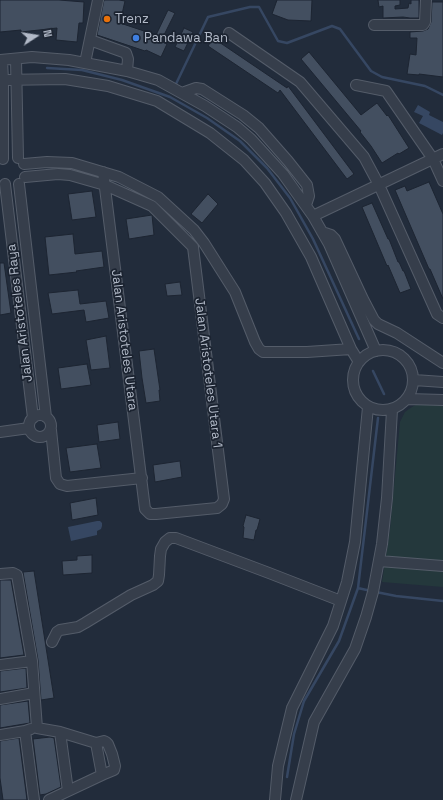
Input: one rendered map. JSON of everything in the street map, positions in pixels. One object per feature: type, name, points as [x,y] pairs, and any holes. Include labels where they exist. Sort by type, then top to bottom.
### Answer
[{"type":"street","points":[[85,63],[98,0]]},
{"type":"street","points":[[374,25],[423,25],[425,22],[426,0]]},
{"type":"street","points":[[229,33],[300,82],[364,158],[379,185],[437,314],[443,318]]},
{"type":"street","points":[[90,40],[126,53],[128,59],[126,71]]},
{"type":"street","points":[[1,162],[1,60],[32,57],[70,60],[126,71],[158,80],[205,106],[237,127],[251,139],[283,174],[306,205],[329,244],[376,351]]},
{"type":"street","name":"Jalan Aristoteles Raya","points":[[16,59],[21,161],[26,168],[22,181],[32,296],[46,417],[51,423],[50,430],[56,478],[60,484],[67,486],[142,478]]},
{"type":"street","points":[[2,80],[65,79],[108,86],[157,101],[210,133],[244,160],[279,203],[311,257],[350,349],[359,362]]},
{"type":"street","points":[[356,85],[386,91],[433,159],[443,181]]},
{"type":"street","points":[[313,216],[443,154]]},
{"type":"street","points":[[1,162],[8,157],[13,156],[21,161],[72,163],[119,177],[158,197],[194,230],[204,243],[235,292],[255,342],[259,349],[263,352],[307,352],[350,349]]},
{"type":"street","name":"Jalan Aristoteles Utara","points":[[103,172],[145,509]]},
{"type":"street","points":[[22,181],[58,174],[70,175],[105,184],[152,206],[192,247],[204,243]]},
{"type":"street","name":"Jalan Aristoteles Raya","points":[[3,181],[10,185],[14,185],[22,181]]},
{"type":"street","name":"Jalan Aristoteles Raya","points":[[3,181],[33,418],[29,424],[29,428]]},
{"type":"street","points":[[322,232],[331,234],[335,239],[374,320],[378,324],[397,333],[443,363]]},
{"type":"street","name":"Jalan Aristoteles Utara 1","points":[[145,509],[150,514],[156,514],[217,508],[222,504],[224,498],[192,247]]},
{"type":"street","points":[[19,298],[32,296]]},
{"type":"street","points":[[385,350],[402,356],[408,363],[414,380],[413,390],[408,399],[401,406],[392,410],[384,411],[368,407],[360,401],[355,392],[353,382],[354,371],[359,362],[366,355],[376,351],[385,350]]},
{"type":"street","points":[[414,380],[443,382]]},
{"type":"street","points":[[408,399],[443,400]]},
{"type":"street","points":[[275,800],[278,766],[292,708],[333,626],[347,582],[355,542],[368,407]]},
{"type":"street","points":[[296,800],[314,722],[355,649],[373,592],[382,544],[387,498],[392,410]]},
{"type":"street","points":[[33,418],[39,415],[46,417]]},
{"type":"street","points":[[0,432],[29,428],[32,434],[39,438],[46,436],[50,430]]},
{"type":"street","points":[[52,642],[57,632],[60,630],[85,623],[131,595],[152,585],[158,580],[161,549],[165,542],[170,538],[183,540],[341,601]]},
{"type":"street","points":[[379,561],[443,566]]},
{"type":"street","points":[[0,574],[13,573],[17,575],[32,661],[37,728]]},
{"type":"street","points":[[0,665],[32,661]]},
{"type":"street","points":[[0,699],[34,693]]},
{"type":"street","points":[[0,734],[37,728],[60,732],[96,743],[104,741],[108,744],[115,766],[114,770],[49,800]]},
{"type":"street","points":[[25,731],[34,800]]},
{"type":"street","points":[[60,732],[68,792]]},
{"type":"street","points":[[96,743],[102,775]]},
{"type":"green space","points":[[421,402],[443,403],[443,587],[382,582],[390,529],[400,422],[405,412]]},
{"type":"water","points":[[418,105],[430,112],[429,115],[443,122],[442,135],[419,123],[423,116],[414,112]]},
{"type":"water","points":[[97,521],[102,523],[102,526],[101,529],[97,531],[97,535],[71,541],[68,527]]},
{"type":"building","points":[[0,0],[59,0],[84,2],[83,23],[79,23],[77,42],[56,40],[57,28],[21,32],[21,30],[0,32]]},
{"type":"building","points":[[104,0],[125,1],[120,23],[156,35],[168,10],[175,13],[161,41],[167,44],[161,57],[146,50],[145,51],[97,35]]},
{"type":"building","points":[[277,0],[312,0],[311,21],[288,20],[272,14]]},
{"type":"building","points":[[378,0],[400,0],[400,5],[395,6],[395,9],[408,8],[409,3],[411,4],[411,0],[419,0],[419,18],[383,18],[383,6],[379,7]]},
{"type":"building","points":[[432,2],[443,2],[443,77],[407,74],[410,54],[416,55],[417,38],[410,38],[410,32],[428,29],[431,22]]},
{"type":"building","points":[[184,28],[193,32],[184,51],[175,47]]},
{"type":"building","points":[[213,38],[287,88],[288,86],[354,174],[347,179],[280,90],[278,93],[208,46]]},
{"type":"building","points":[[309,52],[361,115],[377,103],[387,116],[388,115],[409,148],[382,163],[360,132],[361,131],[301,59]]},
{"type":"building","points":[[429,182],[443,214],[443,299],[395,190],[405,186],[407,191]]},
{"type":"building","points":[[92,191],[96,217],[72,220],[68,194]]},
{"type":"building","points":[[208,194],[218,204],[202,223],[191,214]]},
{"type":"building","points":[[372,203],[411,289],[400,293],[388,265],[387,266],[362,207]]},
{"type":"building","points":[[152,215],[154,235],[129,239],[126,219]]},
{"type":"building","points":[[73,234],[75,254],[102,251],[104,267],[49,275],[45,237]]},
{"type":"building","points":[[0,263],[4,263],[11,313],[0,315]]},
{"type":"building","points":[[180,282],[182,295],[167,296],[165,284]]},
{"type":"building","points":[[78,290],[80,304],[106,301],[109,318],[86,322],[84,310],[52,314],[48,293]]},
{"type":"building","points":[[106,336],[110,368],[91,370],[86,340]]},
{"type":"building","points":[[154,349],[160,390],[160,401],[146,403],[139,351]]},
{"type":"building","points":[[87,364],[91,385],[61,389],[58,368]]},
{"type":"building","points":[[118,422],[120,439],[99,442],[97,425]]},
{"type":"building","points":[[97,444],[101,468],[70,472],[66,448]]},
{"type":"building","points":[[180,461],[182,477],[155,482],[153,465]]},
{"type":"building","points":[[96,498],[98,515],[72,520],[70,503]]},
{"type":"building","points":[[246,515],[260,519],[254,540],[243,538],[243,526]]},
{"type":"building","points":[[92,555],[92,573],[63,575],[62,561],[77,560],[77,556]]},
{"type":"building","points":[[34,571],[54,698],[41,700],[38,660],[23,572]]},
{"type":"building","points":[[0,580],[11,580],[24,655],[0,658]]},
{"type":"building","points":[[26,668],[27,688],[0,692],[0,671]]},
{"type":"building","points":[[28,701],[30,723],[0,728],[0,705]]},
{"type":"building","points":[[19,738],[27,800],[3,800],[0,778],[0,741]]},
{"type":"building","points":[[54,738],[61,787],[46,794],[40,795],[33,739]]},
{"type":"waterway","points":[[175,86],[208,17],[250,7],[259,7],[278,41],[287,43],[332,26],[340,29],[371,71],[382,77],[425,86],[443,95]]},
{"type":"waterway","points":[[47,68],[82,70],[122,80],[170,97],[207,118],[240,141],[267,168],[290,198],[313,239],[359,339]]},
{"type":"waterway","points":[[373,371],[384,394]]},
{"type":"waterway","points":[[287,777],[294,734],[304,701],[339,641],[358,588],[378,418]]},
{"type":"waterway","points":[[358,588],[371,591]]},
{"type":"waterway","points":[[376,592],[396,596],[443,601]]},
{"type":"place","name":"Trenz","points":[[107,19]]},
{"type":"place","name":"Pandawa Ban","points":[[136,38]]}]
